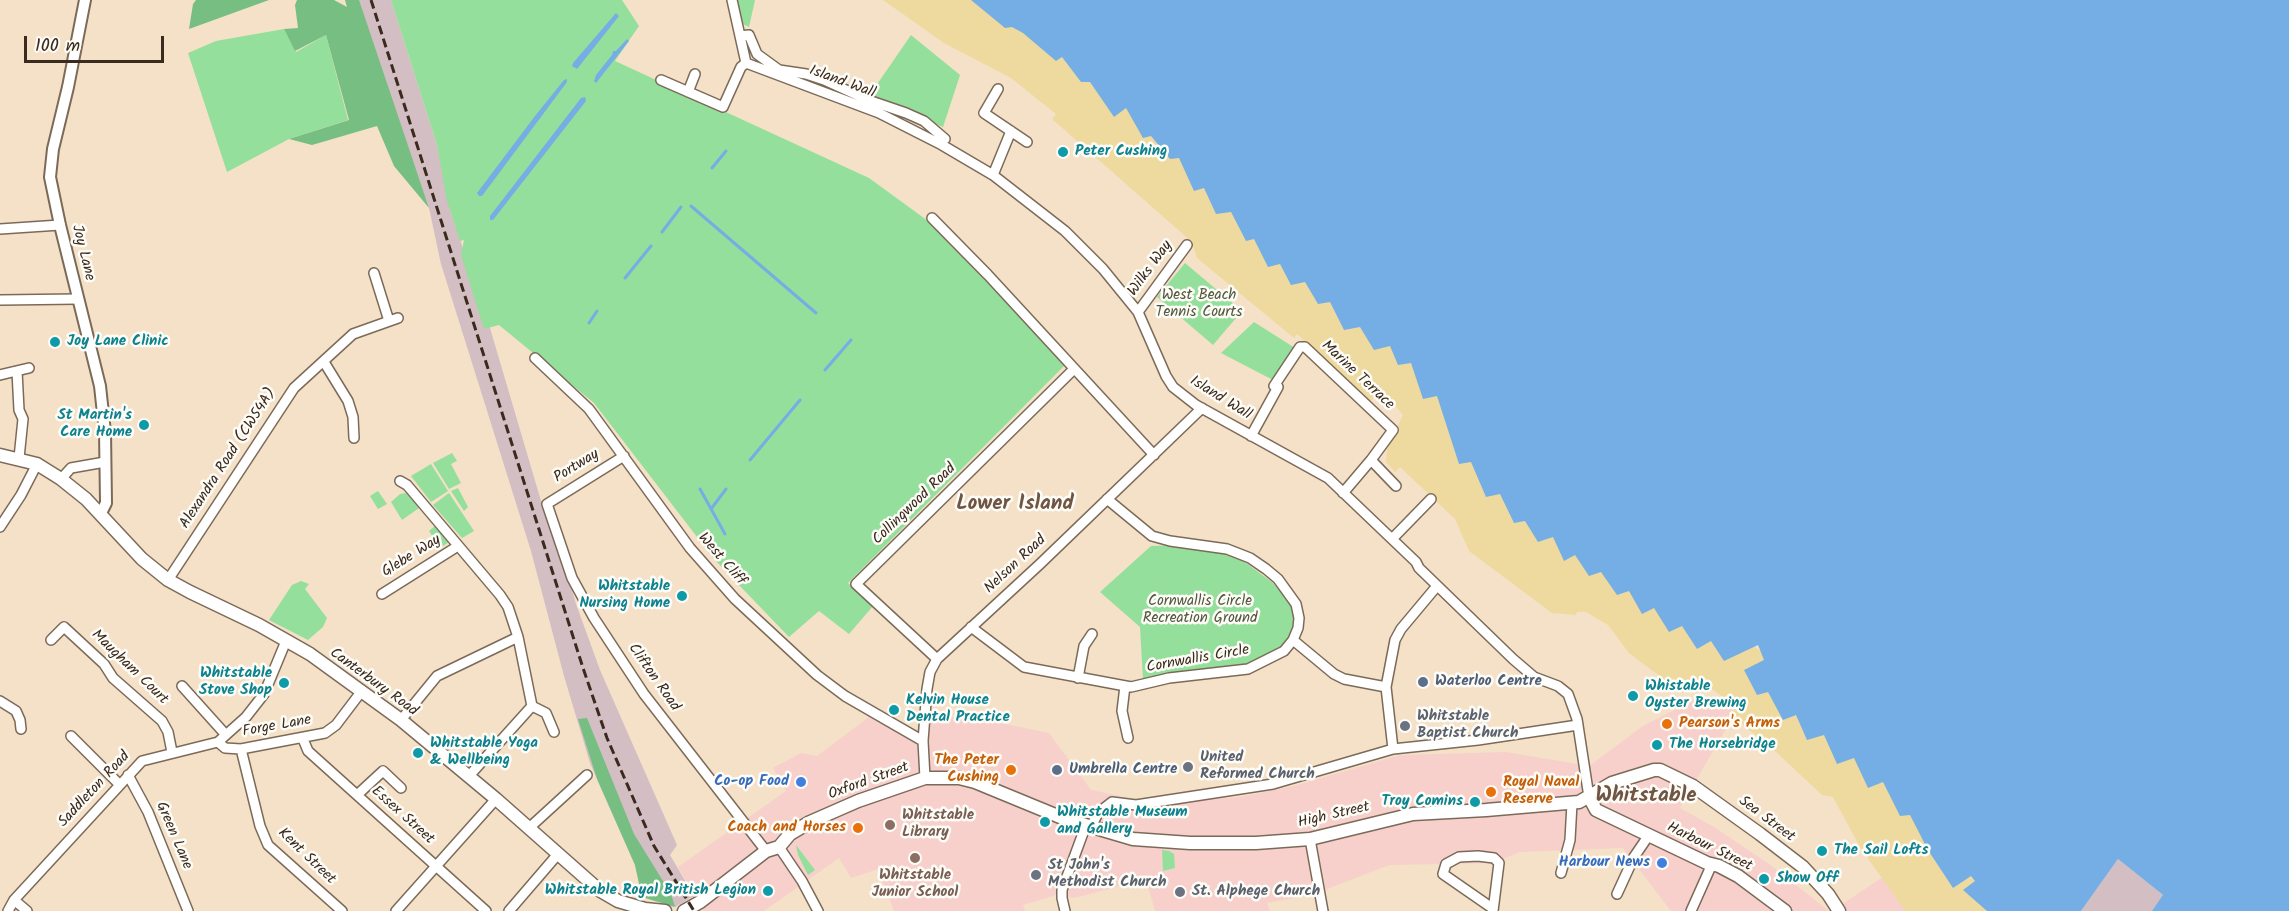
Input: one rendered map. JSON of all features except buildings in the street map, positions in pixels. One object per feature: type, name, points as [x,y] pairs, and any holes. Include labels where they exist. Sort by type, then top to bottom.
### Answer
[{"type":"main road","name":"Canterbury Road","points":[[0,455],[20,458],[37,464],[61,479],[101,513],[142,559],[168,579],[310,654],[401,720],[496,799],[589,883],[618,901],[645,909],[664,911]]},
{"type":"main road","name":"High Street","points":[[1089,826],[1133,839],[1151,841],[1256,843],[1310,839],[1413,813],[1572,803],[1589,797],[1612,783],[1647,771],[1660,770]]},
{"type":"main road","name":"Sea Street","points":[[1660,770],[1679,778],[1709,796],[1793,859],[1828,894],[1839,911]]},
{"type":"main road","name":"Oxford Street","points":[[684,911],[700,902],[766,851],[779,847],[790,834],[830,811],[926,777],[959,778],[975,782],[1065,819],[1089,826]]},
{"type":"main road","name":"Harbour Street","points":[[1589,797],[1596,810],[1738,876],[1785,911]]},
{"type":"street","name":"Joy Lane","points":[[85,0],[52,156],[51,184],[100,386],[106,503],[101,513]]},
{"type":"street","points":[[661,80],[723,107],[741,67],[746,63],[732,0]]},
{"type":"street","points":[[740,36],[749,35],[757,54],[779,70],[806,74],[906,113],[924,121],[945,139]]},
{"type":"street","name":"Island Wall","points":[[746,63],[879,113],[942,145],[993,175],[1065,231],[1103,269],[1138,312],[1173,387],[1202,408],[1323,475],[1528,672],[1541,681],[1558,686],[1568,694],[1578,725],[1589,797]]},
{"type":"street","points":[[688,92],[695,74]]},
{"type":"street","points":[[998,88],[984,113],[1027,142]]},
{"type":"street","points":[[993,175],[1011,131]]},
{"type":"street","points":[[932,218],[988,275],[1154,455]]},
{"type":"street","points":[[0,229],[60,225]]},
{"type":"street","name":"Wilks Way","points":[[1138,312],[1187,245]]},
{"type":"street","name":"Alexandra Road (CW54A)","points":[[168,579],[294,388],[354,334],[394,319],[375,272]]},
{"type":"street","points":[[0,300],[78,299]]},
{"type":"street","name":"Marine Terrace","points":[[1251,436],[1278,387],[1274,386],[1300,346],[1305,347],[1393,430],[1371,460]]},
{"type":"street","name":"West Cliff","points":[[535,358],[577,395],[690,548],[735,599],[844,696],[923,741]]},
{"type":"street","points":[[324,362],[348,401],[353,417],[354,438]]},
{"type":"street","points":[[0,375],[29,368]]},
{"type":"street","name":"Collingwood Road","points":[[937,659],[856,584],[1074,369]]},
{"type":"street","points":[[17,371],[19,410],[23,419],[20,458]]},
{"type":"street","name":"Nelson Road","points":[[926,777],[923,741],[927,689],[930,672],[937,659],[1040,564],[1202,408]]},
{"type":"street","name":"Portway","points":[[547,504],[624,456]]},
{"type":"street","points":[[1343,493],[1371,460],[1396,486]]},
{"type":"street","points":[[61,479],[71,468],[78,465],[105,462]]},
{"type":"street","points":[[0,527],[21,495],[37,464]]},
{"type":"street","name":"Glebe Way","points":[[400,481],[407,485],[489,581],[508,607],[518,637],[532,706]]},
{"type":"street","points":[[1107,499],[1152,536],[1170,541],[1227,549],[1250,558],[1266,569],[1288,591],[1296,604],[1299,618],[1293,640],[1334,674],[1344,679],[1386,687]]},
{"type":"street","points":[[1392,539],[1431,499]]},
{"type":"street","name":"Clifton Road","points":[[547,504],[572,578],[594,618],[644,694],[766,851]]},
{"type":"street","name":"Glebe Way","points":[[382,594],[459,546]]},
{"type":"street","points":[[1393,749],[1386,687],[1395,640],[1401,629],[1437,586]]},
{"type":"street","name":"Maugham Court","points":[[51,640],[64,627],[104,664],[113,678],[162,721],[168,732],[172,752]]},
{"type":"street","name":"Cornwallis Circle","points":[[971,627],[1024,667],[1131,687],[1169,678],[1248,669],[1284,651],[1293,640]]},
{"type":"street","points":[[1078,678],[1084,646],[1092,634]]},
{"type":"street","points":[[401,720],[437,676],[518,637]]},
{"type":"street","name":"Saddleton Road","points":[[8,911],[15,900],[142,761],[218,742],[246,717],[264,694],[286,641]]},
{"type":"street","points":[[182,686],[226,735]]},
{"type":"street","points":[[1125,686],[1122,711],[1128,738]]},
{"type":"street","name":"Forge Lane","points":[[218,742],[225,748],[241,749],[325,733],[336,726],[361,692]]},
{"type":"street","points":[[0,701],[16,711],[21,729]]},
{"type":"street","points":[[469,776],[532,706],[546,713],[554,732]]},
{"type":"street","points":[[1065,911],[1062,890],[1089,826],[1098,813],[1112,802],[1136,805],[1273,784],[1393,749],[1478,740],[1578,725]]},
{"type":"street","points":[[70,736],[119,784]]},
{"type":"street","name":"Essex Street","points":[[303,739],[308,751],[482,910]]},
{"type":"street","name":"Kent Street","points":[[241,749],[260,826],[268,845],[342,911]]},
{"type":"street","points":[[357,795],[383,771],[400,788]]},
{"type":"street","name":"Green Lane","points":[[128,775],[148,812],[188,911]]},
{"type":"street","points":[[528,828],[587,775]]},
{"type":"street","points":[[396,911],[496,799]]},
{"type":"street","points":[[1561,873],[1570,840],[1572,803]]},
{"type":"street","points":[[1617,894],[1634,857],[1649,835]]},
{"type":"street","points":[[1310,839],[1323,911]]},
{"type":"street","points":[[779,847],[802,881],[818,911]]},
{"type":"street","points":[[509,911],[558,854]]},
{"type":"street","points":[[1460,857],[1494,858],[1499,863],[1492,909],[1443,874],[1446,864],[1460,857]]},
{"type":"street","points":[[1691,911],[1712,864]]},
{"type":"street","points":[[15,900],[27,911]]},
{"type":"shaded area","points":[[356,0],[391,0],[437,145],[450,210],[490,328],[541,501],[546,504],[576,604],[600,670],[677,845],[670,855],[694,896],[675,907],[642,897],[635,865],[590,763],[531,551],[441,264],[429,208]]},
{"type":"shaded area","points":[[1702,696],[1737,710],[1680,808],[1714,827],[1772,866],[1829,911],[1671,911],[1623,848],[1519,852],[1494,863],[1389,865],[1312,895],[1267,903],[1270,911],[1155,911],[1145,876],[1113,888],[1074,898],[1056,895],[1023,905],[1025,911],[894,911],[878,869],[851,878],[839,858],[764,911],[703,911],[678,867],[786,791],[773,768],[801,753],[817,756],[869,717],[927,732],[927,714],[995,722],[1049,733],[1091,790],[1154,803],[1240,797],[1294,786],[1400,755],[1506,752],[1589,766],[1643,726]]},
{"type":"shaded area","points":[[2118,859],[2163,895],[2166,911],[2081,911]]},
{"type":"shaded area","points":[[1883,877],[1905,911],[1832,911]]},
{"type":"green space","points":[[196,0],[269,0],[189,29],[193,4]]},
{"type":"green space","points":[[297,0],[334,0],[347,7],[345,0],[359,0],[429,208],[394,166],[377,126],[312,145],[289,139],[349,120],[326,35],[295,51],[284,29],[298,28],[295,5]]},
{"type":"green space","points":[[391,0],[622,0],[639,26],[615,61],[869,178],[928,221],[1066,364],[848,583],[873,606],[849,634],[819,611],[789,637],[714,559],[594,403],[499,325],[484,329],[461,255],[464,240],[460,241],[447,201],[437,145]]},
{"type":"green space","points":[[735,0],[755,0],[749,27],[741,23]]},
{"type":"green space","points":[[284,29],[296,52],[326,35],[348,120],[289,139],[227,172],[188,53],[216,41]]},
{"type":"green space","points":[[911,35],[960,75],[943,127],[869,96]]},
{"type":"green space","name":"West Beach Tennis Courts","points":[[1185,263],[1242,311],[1213,345],[1157,297]]},
{"type":"green space","name":"West Beach Tennis Courts","points":[[1254,322],[1295,348],[1273,380],[1221,353]]},
{"type":"green space","points":[[452,453],[457,461],[451,464],[461,483],[449,489],[433,463]]},
{"type":"green space","points":[[431,464],[448,491],[431,502],[411,476]]},
{"type":"green space","points":[[458,488],[468,507],[464,511],[451,491]]},
{"type":"green space","points":[[378,491],[387,504],[378,509],[370,496]]},
{"type":"green space","points":[[406,493],[419,508],[402,520],[391,502],[400,494]]},
{"type":"green space","points":[[449,493],[474,531],[462,538],[433,505]]},
{"type":"green space","points":[[435,526],[449,542],[440,548],[429,531]]},
{"type":"green space","name":"Cornwallis Circle Recreation Ground","points":[[1176,545],[1213,550],[1239,558],[1272,582],[1288,600],[1293,610],[1295,625],[1286,644],[1278,651],[1251,665],[1143,680],[1140,627],[1100,592],[1151,546]]},
{"type":"green space","points":[[301,581],[309,584],[305,589],[327,618],[323,627],[308,640],[269,620],[292,585]]},
{"type":"green space","points":[[587,718],[634,834],[671,894],[675,907],[642,897],[635,865],[597,779],[578,719]]},
{"type":"green space","points":[[796,845],[815,870],[808,875],[798,855]]},
{"type":"green space","points":[[1162,850],[1174,854],[1175,868],[1163,871]]},
{"type":"sand","points":[[883,0],[1025,0],[1452,363],[1499,466],[1820,693],[2038,911],[1905,911],[1860,847],[1833,797],[1822,795],[1735,718],[1731,703],[1702,682],[1682,693],[1629,653],[1608,625],[1586,612],[1577,612],[1576,615],[1552,613],[1469,551],[1455,519],[1400,467],[1395,472],[1386,462],[1387,450],[1403,415],[1383,391],[1370,401],[1297,334],[1294,338],[1197,258],[1192,242],[1052,119],[1056,114],[1011,78],[944,43]]},
{"type":"water","points":[[971,0],[2289,0],[2289,911],[2152,911],[2163,895],[2118,859],[2081,911],[1987,911],[1963,890],[1975,881],[1971,876],[1953,888],[1928,850],[1910,815],[1900,816],[1883,782],[1868,788],[1854,758],[1837,764],[1824,735],[1807,740],[1796,715],[1783,720],[1768,692],[1757,695],[1744,670],[1764,660],[1758,645],[1724,661],[1711,641],[1697,649],[1682,626],[1669,632],[1654,608],[1642,614],[1629,591],[1617,595],[1601,572],[1589,576],[1575,555],[1564,561],[1553,537],[1538,542],[1525,521],[1514,523],[1500,494],[1486,497],[1471,462],[1459,464],[1437,396],[1423,399],[1411,363],[1398,365],[1390,346],[1374,350],[1360,327],[1344,330],[1330,302],[1318,304],[1305,282],[1291,285],[1280,264],[1268,267],[1254,239],[1246,241],[1231,212],[1216,214],[1204,188],[1194,191],[1179,158],[1170,159],[1151,136],[1143,138],[1126,108],[1114,117],[1090,82],[1081,82],[1062,57],[1056,61],[1023,33],[1012,27],[1005,28]]},
{"type":"water","points":[[616,13],[619,16],[577,69],[572,66],[573,63]]},
{"type":"water","points":[[627,39],[629,41],[596,83],[594,81],[596,75],[613,51],[616,51]]},
{"type":"water","points":[[567,79],[482,196],[479,196],[477,193],[535,116]]},
{"type":"water","points":[[585,97],[586,101],[493,220],[490,220],[490,216],[581,98]]},
{"type":"waterway","points":[[712,168],[726,151]]},
{"type":"waterway","points":[[691,206],[816,313]]},
{"type":"waterway","points":[[662,232],[681,207]]},
{"type":"waterway","points":[[625,278],[651,246]]},
{"type":"waterway","points":[[589,323],[597,311]]},
{"type":"waterway","points":[[825,370],[851,340]]},
{"type":"waterway","points":[[750,460],[800,400]]},
{"type":"waterway","points":[[700,489],[725,534]]},
{"type":"waterway","points":[[711,509],[726,489]]},
{"type":"railway","points":[[371,0],[607,738],[654,846],[694,911]]},
{"type":"place","name":"Peter Cushing","points":[[1063,152]]},
{"type":"place","name":"Joy Lane Clinic","points":[[55,342]]},
{"type":"place","name":"St Martin's Care Home","points":[[144,425]]},
{"type":"place","name":"Whitstable Nursing Home","points":[[682,596]]},
{"type":"place","name":"Waterloo Centre","points":[[1423,682]]},
{"type":"place","name":"Whitstable Stove Shop","points":[[284,683]]},
{"type":"place","name":"Whistable Oyster Brewing","points":[[1633,696]]},
{"type":"place","name":"Kelvin House Dental Practice","points":[[894,710]]},
{"type":"place","name":"Pearson's Arms","points":[[1667,724]]},
{"type":"place","name":"Whitstable Baptist Church","points":[[1405,726]]},
{"type":"place","name":"The Horsebridge","points":[[1657,745]]},
{"type":"place","name":"Whitstable Yoga & Wellbeing","points":[[418,753]]},
{"type":"place","name":"United Reformed Church","points":[[1188,767]]},
{"type":"place","name":"The Peter Cushing","points":[[1011,770]]},
{"type":"place","name":"Umbrella Centre","points":[[1057,770]]},
{"type":"place","name":"Co-op Food","points":[[801,782]]},
{"type":"place","name":"Royal Naval Reserve","points":[[1491,792]]},
{"type":"place","name":"Troy Comins","points":[[1475,802]]},
{"type":"place","name":"Whitstable Museum and Gallery","points":[[1045,822]]},
{"type":"place","name":"Whitstable Library","points":[[890,825]]},
{"type":"place","name":"Coach and Horses","points":[[858,828]]},
{"type":"place","name":"The Sail Lofts","points":[[1822,851]]},
{"type":"place","name":"Whitstable Junior School","points":[[915,858]]},
{"type":"place","name":"Harbour News","points":[[1662,863]]},
{"type":"place","name":"St John's Methodist Church","points":[[1036,875]]},
{"type":"place","name":"Show Off","points":[[1764,879]]},
{"type":"place","name":"Whitstable Royal British Legion","points":[[768,891]]},
{"type":"place","name":"St. Alphege Church","points":[[1180,892]]},
{"type":"district","name":"Lower Island","points":[[1015,505]]},
{"type":"district","name":"Whitstable","points":[[1646,797]]}]
